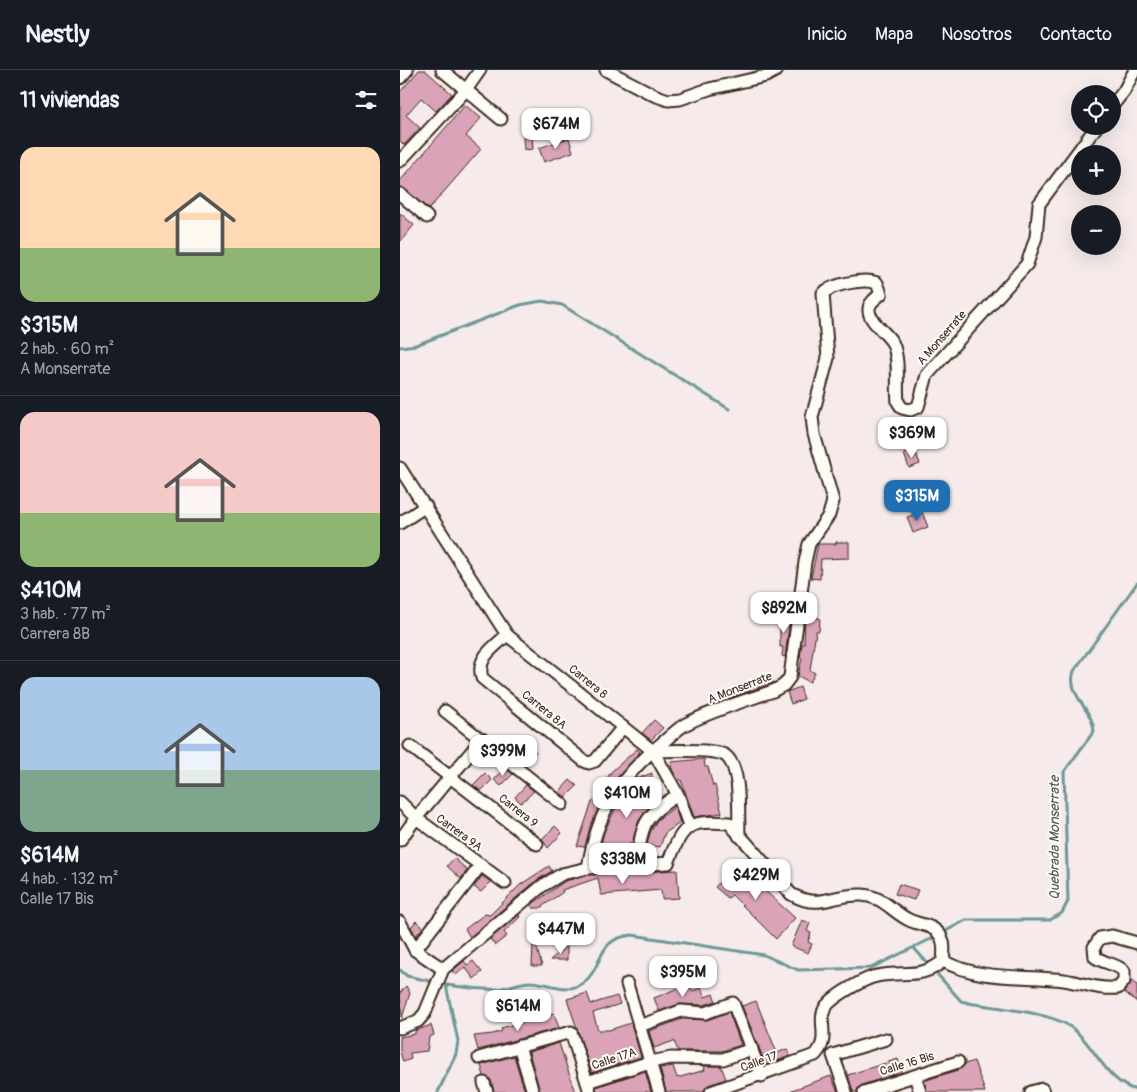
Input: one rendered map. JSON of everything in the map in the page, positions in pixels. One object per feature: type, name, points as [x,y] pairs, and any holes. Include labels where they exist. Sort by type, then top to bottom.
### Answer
[{"type":"street","points":[[442,70],[501,119]]},
{"type":"street","points":[[400,161],[466,90],[480,70]]},
{"type":"street","points":[[606,70],[654,95],[668,100],[680,99],[709,88],[766,76],[777,70]]},
{"type":"street","points":[[1121,94],[1133,78],[1135,70]]},
{"type":"street","name":"A Monserrate","points":[[653,751],[685,724],[784,686],[790,677],[809,544],[829,515],[833,501],[814,434],[812,417],[828,358],[823,293],[829,288],[871,281],[877,283],[881,294],[869,309],[872,318],[893,344],[898,402],[902,408],[910,410],[918,407],[927,375],[1027,264],[1036,237],[1039,204],[1090,135]]},
{"type":"street","points":[[400,194],[427,217]]},
{"type":"street","points":[[400,468],[426,506],[400,523]]},
{"type":"street","name":"Carrera 8","points":[[426,506],[507,635],[653,751]]},
{"type":"street","name":"Carrera 8A","points":[[507,635],[481,659],[480,670],[482,678],[589,763],[595,761],[623,728]]},
{"type":"street","points":[[446,710],[562,804]]},
{"type":"street","points":[[400,840],[482,739]]},
{"type":"street","name":"Carrera 9","points":[[410,746],[537,844]]},
{"type":"street","points":[[653,751],[678,795],[690,825]]},
{"type":"street","points":[[588,868],[592,842],[608,802],[618,786],[653,751],[715,752],[725,755],[733,765],[736,776],[739,836]]},
{"type":"street","points":[[638,864],[640,835],[648,818],[663,804],[678,795]]},
{"type":"street","name":"Carrera 9A","points":[[400,802],[416,818],[505,883]]},
{"type":"street","points":[[400,1028],[418,1021],[430,1003],[441,972],[542,886],[562,874],[588,868],[668,863],[678,838],[690,825],[710,822],[728,823],[791,894],[804,902],[819,903],[849,895],[877,898],[910,920],[929,926],[940,934],[945,948],[943,961],[956,968],[974,973],[1067,981],[1107,990],[1118,988],[1124,981],[1124,972],[1117,965],[1103,963],[1095,957],[1094,947],[1100,938],[1112,936],[1137,943]]},
{"type":"street","points":[[415,950],[480,865]]},
{"type":"street","points":[[400,922],[415,950],[441,972]]},
{"type":"street","name":"Calle 17","points":[[712,1092],[762,1076],[815,1055],[822,1048],[824,1039],[822,1020],[824,1010],[830,1002],[868,978],[920,973],[933,970],[943,961]]},
{"type":"street","points":[[627,984],[659,1092]]},
{"type":"street","points":[[639,1026],[681,1011],[705,1013],[733,1003],[762,1076]]},
{"type":"street","points":[[479,1058],[571,1032],[588,1087]]},
{"type":"street","points":[[846,1092],[833,1055],[886,1039]]},
{"type":"street","points":[[519,1046],[534,1092]]},
{"type":"street","name":"Calle 17A","points":[[588,1087],[650,1062],[671,1058],[723,1059],[752,1049]]},
{"type":"street","name":"Calle 16 Bis","points":[[864,1092],[958,1062]]},
{"type":"street","points":[[915,1076],[920,1092]]},
{"type":"building","points":[[419,70],[425,70],[452,94],[436,111],[421,98],[406,115],[420,128],[404,145],[400,141],[400,92]]},
{"type":"building","points":[[465,105],[481,118],[466,136],[481,149],[429,209],[400,187],[400,181]]},
{"type":"building","points":[[523,137],[532,137],[533,149],[524,150]]},
{"type":"building","points":[[569,138],[573,152],[544,162],[539,148]]},
{"type":"building","points":[[400,213],[414,225],[400,242]]},
{"type":"building","points":[[915,450],[920,464],[909,468],[904,454]]},
{"type":"building","points":[[929,500],[932,509],[923,511],[921,502]]},
{"type":"building","points":[[922,512],[928,527],[913,533],[907,517]]},
{"type":"building","points":[[836,542],[849,542],[849,558],[821,559],[820,579],[811,578],[818,544],[836,544]]},
{"type":"building","points":[[785,617],[790,618],[785,657],[782,656],[783,647],[780,647],[780,631],[781,619],[785,619]]},
{"type":"building","points":[[810,618],[820,618],[810,670],[815,673],[810,682],[798,676],[802,658],[800,658],[802,644],[804,644],[805,619],[810,620]]},
{"type":"building","points":[[770,675],[773,683],[729,698],[727,693],[740,688],[739,686]]},
{"type":"building","points":[[800,687],[804,699],[791,704],[787,692]]},
{"type":"building","points":[[654,720],[663,728],[651,740],[642,733]]},
{"type":"building","points":[[516,736],[536,752],[525,765],[505,749]]},
{"type":"building","points":[[637,749],[640,752],[611,785],[605,781],[612,771]]},
{"type":"building","points":[[704,759],[705,767],[708,767],[713,786],[715,785],[722,813],[694,817],[681,780],[678,780],[672,769],[671,762]]},
{"type":"building","points":[[505,768],[513,774],[501,786],[494,780]]},
{"type":"building","points":[[485,773],[492,780],[481,791],[473,785]]},
{"type":"building","points":[[652,773],[651,790],[655,789],[658,799],[639,820],[632,843],[630,843],[629,858],[597,860],[604,832],[619,802],[634,780]]},
{"type":"building","points":[[570,780],[577,786],[566,797],[559,792]]},
{"type":"building","points":[[526,785],[534,791],[521,803],[515,797]]},
{"type":"building","points":[[606,793],[590,827],[585,847],[577,846],[592,802]]},
{"type":"building","points":[[675,807],[680,823],[665,833],[660,847],[647,845],[650,833],[657,820]]},
{"type":"building","points":[[555,826],[562,833],[548,848],[542,839]]},
{"type":"building","points":[[454,858],[467,870],[461,879],[447,866]]},
{"type":"building","points":[[549,866],[552,871],[537,880],[470,937],[465,929],[485,914],[490,915],[520,885]]},
{"type":"building","points":[[734,866],[747,878],[751,874],[764,885],[762,888],[795,918],[776,939],[732,895],[728,898],[715,887]]},
{"type":"building","points":[[677,870],[679,898],[662,899],[661,890],[601,895],[598,878],[562,890],[563,892],[540,908],[533,908],[531,905],[565,881],[589,875]]},
{"type":"building","points":[[482,876],[491,882],[481,892],[474,887]]},
{"type":"building","points":[[899,884],[918,890],[914,900],[895,894]]},
{"type":"building","points":[[519,915],[520,917],[504,932],[507,936],[495,945],[490,939]]},
{"type":"building","points":[[802,920],[810,923],[807,931],[811,933],[808,942],[812,944],[808,953],[791,946]]},
{"type":"building","points":[[416,921],[423,927],[416,936],[411,927]]},
{"type":"building","points":[[535,942],[542,966],[532,966],[533,943]]},
{"type":"building","points":[[567,946],[567,960],[550,960]]},
{"type":"building","points":[[464,961],[467,965],[473,961],[482,972],[474,979],[465,967],[456,975],[452,971]]},
{"type":"building","points":[[1131,981],[1137,985],[1137,1002],[1124,992]]},
{"type":"building","points":[[406,986],[410,993],[402,1018],[400,993]]},
{"type":"building","points":[[681,987],[682,991],[691,987],[692,991],[701,988],[705,997],[713,994],[716,1001],[704,1005],[679,1004],[659,1011],[654,998]]},
{"type":"building","points":[[587,993],[591,1004],[617,996],[620,1004],[593,1013],[598,1030],[609,1030],[631,1023],[641,1057],[592,1073],[567,999]]},
{"type":"building","points":[[756,1001],[777,1053],[787,1049],[790,1056],[766,1065],[742,1006]]},
{"type":"building","points":[[729,1012],[741,1045],[722,1051],[678,1051],[674,1041],[654,1048],[649,1031],[682,1019],[707,1020]]},
{"type":"building","points":[[554,1013],[559,1028],[478,1050],[474,1036],[493,1034],[502,1031],[501,1028]]},
{"type":"building","points":[[431,1025],[434,1035],[429,1037],[427,1051],[410,1053],[411,1059],[403,1062],[400,1051],[400,1037],[415,1034],[415,1031]]},
{"type":"building","points":[[559,1043],[575,1092],[540,1092],[529,1052]]},
{"type":"building","points":[[514,1056],[525,1092],[494,1092],[491,1080],[484,1076],[481,1065]]},
{"type":"building","points":[[898,1059],[902,1072],[862,1085],[857,1092],[853,1092],[848,1075]]},
{"type":"building","points":[[974,1061],[985,1092],[927,1092],[924,1081],[960,1069],[965,1064]]},
{"type":"building","points":[[673,1066],[677,1078],[705,1070],[704,1066],[721,1066],[726,1079],[708,1085],[704,1092],[666,1092],[660,1068]]},
{"type":"building","points":[[645,1071],[651,1092],[597,1092],[596,1087]]},
{"type":"building","points":[[831,1076],[838,1092],[793,1092],[792,1090]]},
{"type":"waterway","points":[[400,347],[416,345],[520,305],[542,301],[562,305],[729,409]]},
{"type":"waterway","name":"Quebrada Monserrate","points":[[944,932],[966,920],[1050,920],[1062,913],[1068,901],[1064,772],[1094,731],[1093,723],[1074,687],[1074,671],[1137,583]]},
{"type":"waterway","name":"Quebrada Monserrate","points":[[446,985],[497,989],[530,982],[570,988],[583,983],[590,976],[606,947],[620,938],[632,935],[764,955],[798,970],[871,968],[933,938]]},
{"type":"waterway","points":[[914,948],[930,966]]},
{"type":"waterway","points":[[400,970],[407,976],[434,982]]},
{"type":"waterway","points":[[938,975],[961,1001],[1038,1014],[1072,1028],[1088,1044],[1117,1080],[1137,1090]]},
{"type":"waterway","points":[[438,1092],[456,1054],[458,1041],[446,985],[440,983]]}]
